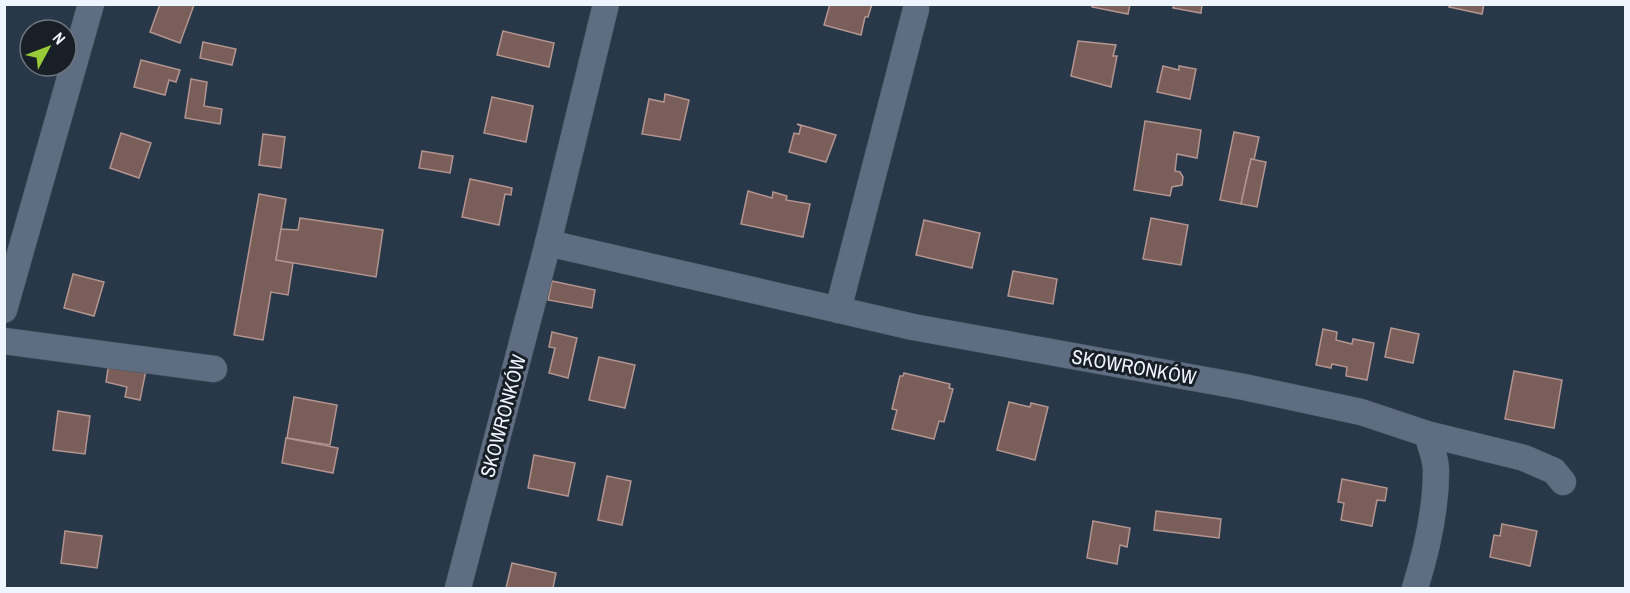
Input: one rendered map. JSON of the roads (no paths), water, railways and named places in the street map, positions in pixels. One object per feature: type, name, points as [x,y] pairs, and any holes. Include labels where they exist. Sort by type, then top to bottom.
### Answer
[{"type":"street","points":[[4,310],[91,4]]},
{"type":"street","name":"SKOWRONKÓW","points":[[458,588],[548,243],[606,4]]},
{"type":"street","points":[[838,310],[916,9]]},
{"type":"street","name":"SKOWRONKÓW","points":[[548,243],[913,327],[1244,387],[1361,412],[1427,434],[1524,458],[1554,471],[1563,482]]},
{"type":"street","points":[[4,341],[214,369]]},
{"type":"street","points":[[1414,588],[1429,543],[1434,499],[1436,468],[1427,434]]}]
